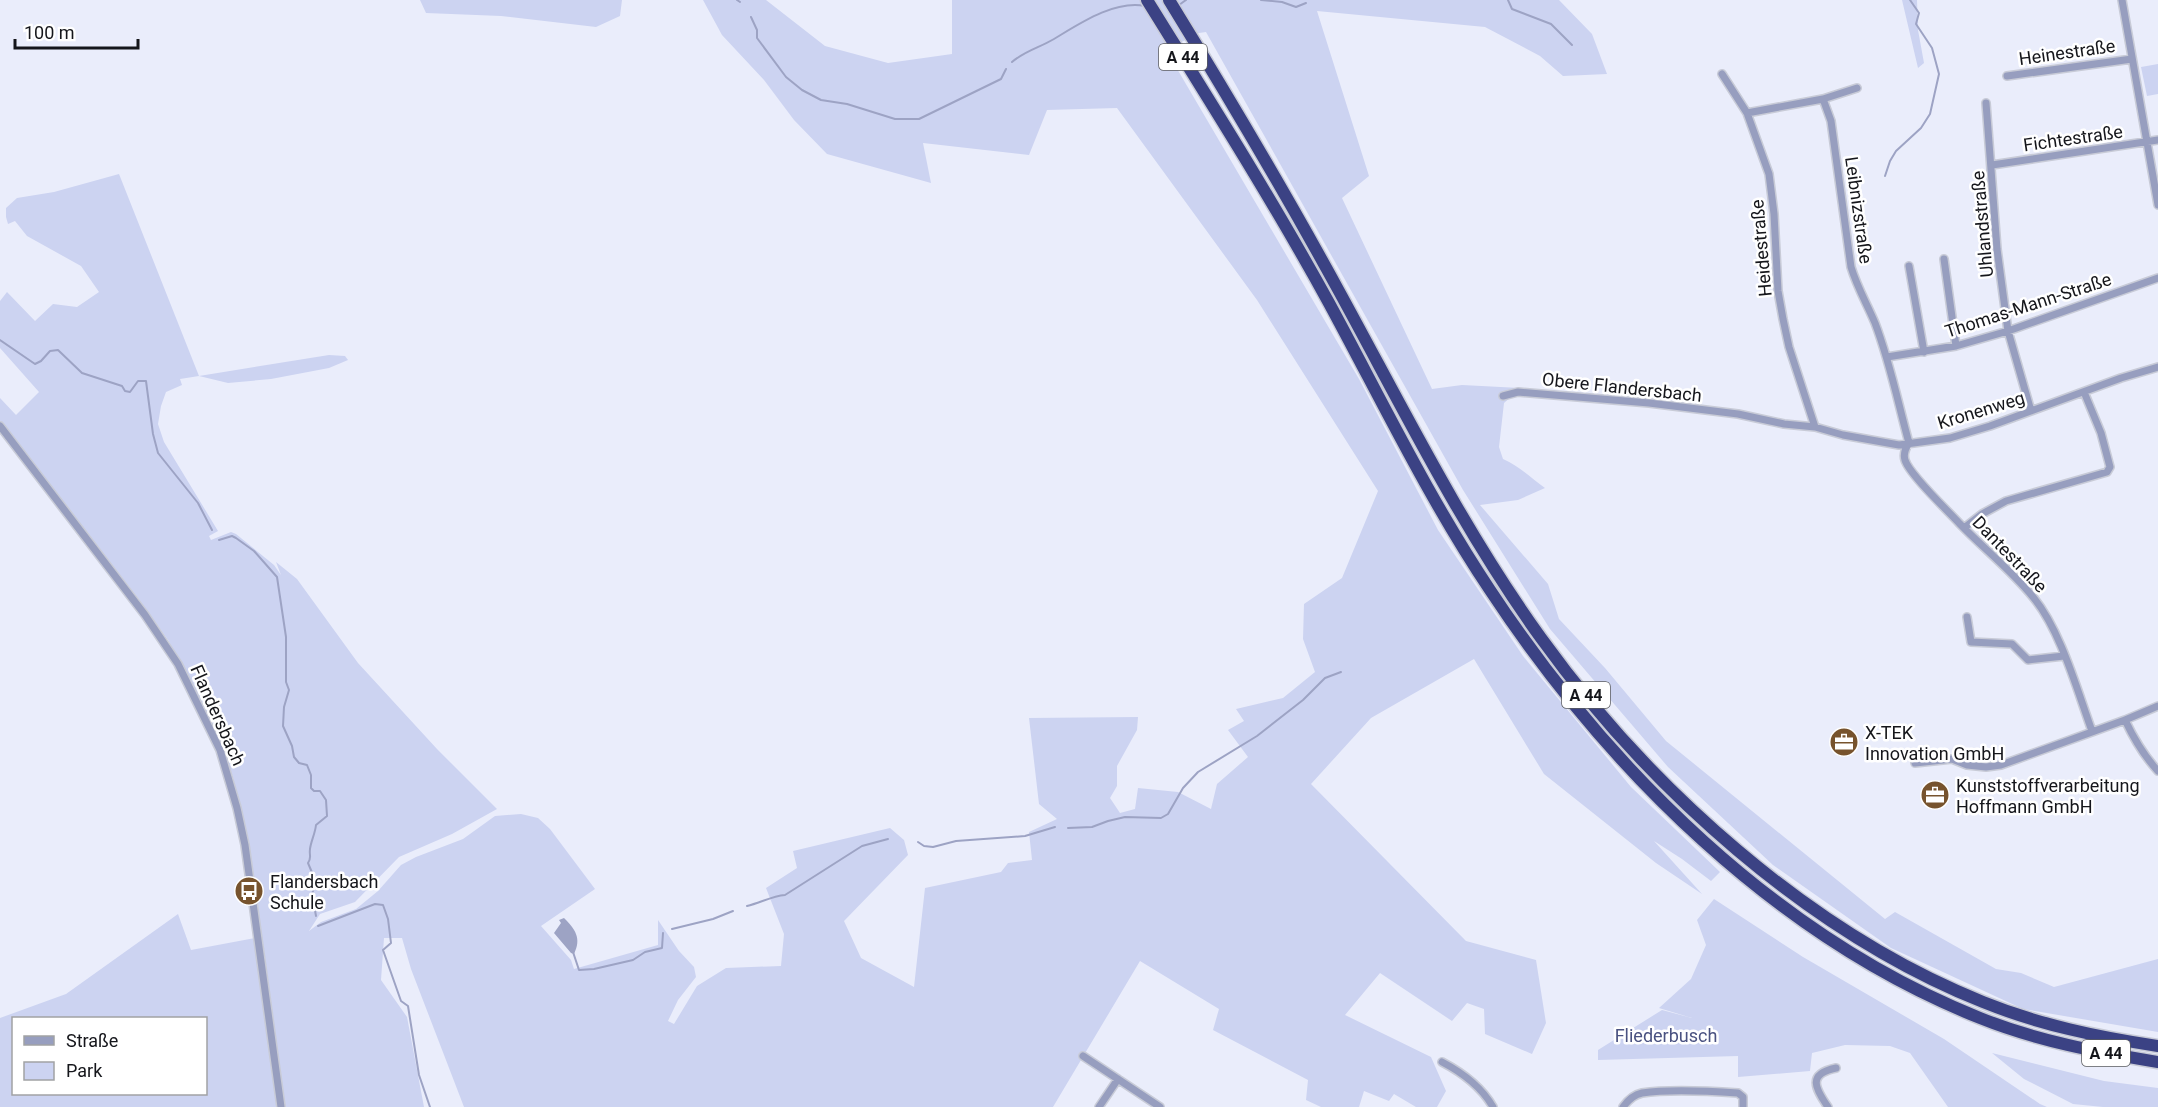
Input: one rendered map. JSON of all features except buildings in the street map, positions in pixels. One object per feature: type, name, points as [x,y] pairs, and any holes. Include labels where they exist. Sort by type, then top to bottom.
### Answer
[{"type":"highway","name":"A 44","points":[[1147,0],[1218,114],[1328,302],[1448,524],[1489,590],[1528,646],[1584,716],[1637,775],[1684,823],[1808,925],[1852,954],[1926,995],[1980,1018],[2054,1043],[2158,1062]]},
{"type":"highway","name":"A 44","points":[[1169,0],[1234,105],[1461,515],[1502,581],[1542,639],[1594,706],[1649,767],[1763,871],[1822,916],[1893,960],[1983,1003],[2043,1023],[2108,1039],[2158,1046]]},
{"type":"street","points":[[2122,0],[2158,205]]},
{"type":"street","name":"Heinestraße","points":[[2007,76],[2132,59]]},
{"type":"street","name":"Heidestraße","points":[[1722,74],[1747,113],[1769,174],[1774,214],[1778,291],[1783,319],[1815,427]]},
{"type":"street","points":[[1747,113],[1823,99],[1857,88]]},
{"type":"street","name":"Leibnizstraße","points":[[1823,99],[1831,121],[1851,267],[1856,285],[1874,320],[1887,357]]},
{"type":"street","name":"Uhlandstraße","points":[[1986,103],[1997,249],[2008,331],[2031,411]]},
{"type":"street","name":"Fichtestraße","points":[[1992,165],[2158,140]]},
{"type":"street","points":[[1944,259],[1956,346]]},
{"type":"street","points":[[1909,266],[1924,352]]},
{"type":"street","name":"Thomas-Mann-Straße","points":[[1887,357],[1956,346],[2008,331],[2158,278]]},
{"type":"street","points":[[1887,357],[1909,443]]},
{"type":"street","name":"Kronenweg","points":[[1738,414],[1899,445],[1950,438],[2158,367]]},
{"type":"street","name":"Obere Flandersbach","points":[[1503,396],[1518,392],[1649,403],[1738,414]]},
{"type":"street","points":[[1964,528],[1982,514],[2006,501],[2107,472],[2110,467],[2101,433],[2084,392]]},
{"type":"street","name":"Flandersbach","points":[[0,426],[166,642],[220,750],[245,845],[281,1107]]},
{"type":"street","name":"Dantestraße","points":[[1909,443],[1904,451],[1905,462],[1964,528],[2033,597],[2045,614],[2064,656],[2092,731]]},
{"type":"street","points":[[1967,617],[1971,642],[2012,644],[2028,660],[2064,656]]},
{"type":"street","points":[[1915,762],[1952,759],[1967,765],[1986,767],[2001,765],[2158,706]]},
{"type":"street","points":[[2125,720],[2147,760],[2158,771]]},
{"type":"street","points":[[1083,1056],[1160,1107]]},
{"type":"street","points":[[1442,1062],[1461,1072],[1481,1090],[1493,1107]]},
{"type":"street","points":[[1828,1107],[1819,1094],[1816,1079],[1818,1074],[1836,1068]]},
{"type":"street","points":[[1099,1107],[1118,1079]]},
{"type":"street","points":[[1623,1107],[1634,1096],[1642,1093],[1688,1092],[1737,1093],[1743,1097],[1743,1107]]},
{"type":"green space","points":[[420,0],[622,0],[620,16],[596,27],[501,16],[426,13]]},
{"type":"green space","points":[[703,0],[766,0],[825,46],[888,63],[952,54],[952,0],[1559,0],[1592,34],[1607,74],[1563,76],[1540,56],[1485,27],[1317,11],[1369,176],[1342,198],[1432,389],[1462,385],[1520,388],[1520,395],[1512,396],[1504,403],[1499,447],[1503,459],[1545,488],[1518,500],[1480,505],[1548,584],[1559,619],[1605,668],[1666,741],[1885,919],[1895,912],[1996,969],[2021,973],[2054,987],[2158,959],[2158,1032],[2023,1009],[1891,948],[1773,865],[1668,767],[1550,629],[1463,490],[1206,32],[1199,33],[1166,50],[1359,379],[1438,530],[1523,656],[1631,787],[1720,872],[1711,881],[1654,841],[1702,894],[1656,863],[1544,774],[1474,659],[1371,718],[1311,784],[1466,941],[1536,960],[1546,1023],[1532,1054],[1485,1034],[1484,1009],[1467,1003],[1452,1021],[1380,973],[1345,1015],[1431,1057],[1446,1091],[1437,1107],[1416,1107],[1394,1094],[1389,1101],[1364,1091],[1359,1107],[1321,1107],[1306,1100],[1308,1080],[1213,1030],[1219,1009],[1140,961],[1053,1107],[464,1107],[411,969],[402,938],[384,938],[381,980],[407,1017],[424,1107],[285,1107],[247,842],[233,777],[223,750],[198,695],[168,640],[0,421],[0,398],[16,415],[39,392],[0,348],[0,301],[7,292],[35,321],[53,304],[77,307],[99,292],[81,266],[27,236],[15,221],[8,224],[6,208],[17,198],[54,192],[119,174],[199,376],[180,379],[182,385],[166,392],[158,424],[164,442],[218,531],[209,536],[211,540],[231,532],[236,534],[274,565],[281,575],[276,562],[297,579],[358,663],[437,749],[497,809],[452,834],[399,857],[355,902],[320,914],[309,931],[321,922],[356,909],[378,891],[401,865],[463,839],[495,816],[521,814],[538,818],[550,829],[595,889],[541,926],[571,960],[574,969],[658,945],[658,920],[679,951],[694,967],[696,977],[678,1000],[668,1021],[674,1024],[697,986],[726,968],[781,966],[784,934],[766,888],[797,868],[793,851],[890,828],[904,840],[908,855],[844,921],[861,958],[914,987],[925,888],[1001,872],[1008,863],[1032,860],[1029,832],[1057,819],[1039,804],[1029,718],[1138,717],[1137,730],[1117,766],[1117,786],[1110,798],[1120,813],[1135,809],[1138,788],[1178,792],[1211,809],[1217,784],[1248,757],[1228,730],[1244,721],[1236,709],[1283,698],[1315,672],[1303,639],[1304,604],[1342,578],[1378,491],[1257,300],[1117,108],[1047,110],[1029,155],[923,143],[931,183],[827,154],[794,120],[764,80],[722,35]]},
{"type":"green space","points":[[1902,0],[1917,0],[1918,30],[1924,63],[1918,68]]},
{"type":"green space","points":[[2158,64],[2158,94],[2147,96],[2141,67]]},
{"type":"green space","points":[[329,355],[345,356],[348,360],[329,368],[271,379],[228,383],[199,376]]},
{"type":"green space","name":"Fliederbusch","points":[[1714,899],[1803,957],[1944,1039],[2047,1107],[1948,1107],[1910,1053],[1890,1046],[1845,1045],[1812,1053],[1810,1071],[1738,1077],[1738,1056],[1598,1060],[1598,1050],[1662,1010],[1692,1018],[1659,1008],[1691,979],[1706,945],[1697,920]]},
{"type":"green space","points":[[178,914],[191,950],[255,938],[278,1107],[0,1107],[0,1018],[66,994]]},
{"type":"green space","points":[[1992,1053],[2104,1081],[2158,1088],[2158,1107],[2103,1107],[2073,1104],[2024,1079]]},
{"type":"shaded area","points":[[564,918],[576,934],[577,943],[574,954],[554,933],[561,923],[559,920]]},
{"type":"waterway","points":[[1179,5],[1186,0]]},
{"type":"waterway","points":[[1261,0],[1282,2],[1296,7],[1306,3]]},
{"type":"waterway","points":[[1508,0],[1512,9],[1551,24],[1572,45]]},
{"type":"waterway","points":[[1885,176],[1896,151],[1921,128],[1930,114],[1939,74],[1932,48],[1916,24],[1919,13],[1910,0]]},
{"type":"waterway","points":[[1012,62],[1097,15],[1121,7],[1145,6]]},
{"type":"waterway","points":[[751,17],[757,30],[757,38],[786,77],[802,90],[821,100],[847,104],[895,119],[919,119],[1001,79],[1006,69]]},
{"type":"waterway","name":"Flandersbach","points":[[0,340],[35,364],[50,351],[58,350],[82,373],[122,386],[125,391],[130,392],[138,381],[146,381],[153,434],[158,453],[198,503],[212,530]]},
{"type":"waterway","name":"Flandersbach","points":[[219,540],[232,536],[236,538],[254,551],[277,577],[286,637],[286,682],[289,690],[284,707],[283,726],[294,757],[299,763],[307,765],[311,775],[311,788],[314,791],[320,791],[326,800],[327,816],[316,825],[308,863],[316,882],[312,894],[316,916]]},
{"type":"waterway","points":[[1068,828],[1092,827],[1125,817],[1161,818],[1168,814],[1183,788],[1198,772],[1257,736],[1303,700],[1325,678],[1341,672]]},
{"type":"waterway","points":[[918,842],[924,846],[933,847],[956,841],[1025,836],[1055,827]]},
{"type":"waterway","points":[[747,906],[785,895],[862,846],[888,839]]},
{"type":"waterway","name":"Flandersbach","points":[[318,926],[375,904],[383,905],[388,919],[391,943],[383,950],[401,1001],[408,1006],[419,1075],[430,1107]]},
{"type":"waterway","points":[[672,929],[713,919],[733,911]]},
{"type":"waterway","points":[[573,952],[579,970],[594,969],[633,960],[645,952],[662,948],[663,933]]},
{"type":"place","name":"X-TEK Innovation GmbH","points":[[1844,742]]},
{"type":"place","name":"Kunststoffverarbeitung Hoffmann GmbH","points":[[1935,795]]},
{"type":"place","name":"Flandersbach Schule","points":[[249,891]]}]
